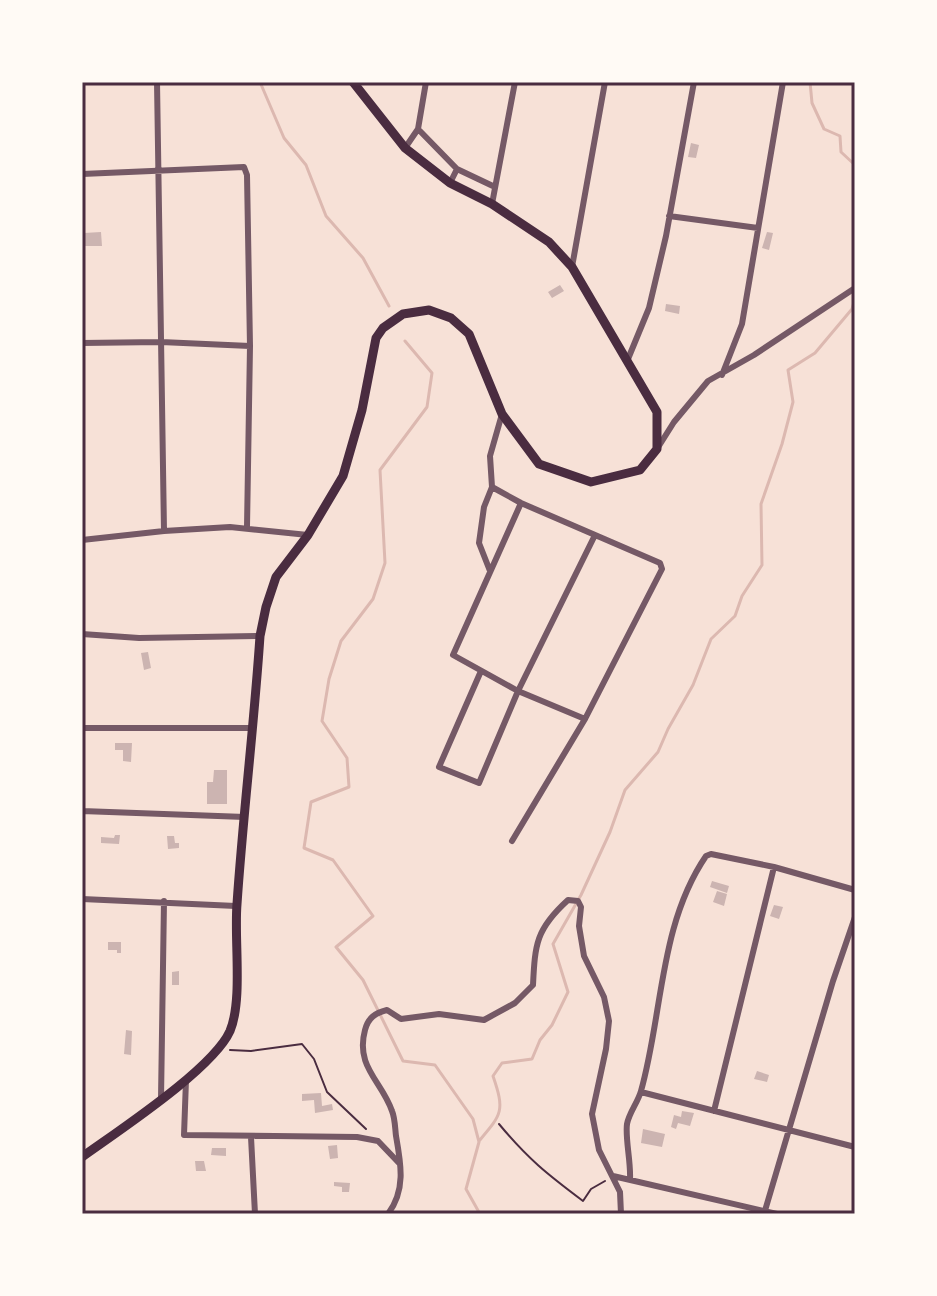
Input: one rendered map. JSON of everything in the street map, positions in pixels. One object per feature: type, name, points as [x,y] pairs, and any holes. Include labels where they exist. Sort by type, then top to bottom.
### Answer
[{"type":"main road","points":[[82,1157],[186,1080],[217,1050],[230,1032],[235,1007],[236,906],[260,636],[266,607],[276,577],[308,535],[343,476],[362,410],[376,338],[383,328],[403,314],[429,310],[451,318],[469,334],[502,414],[539,464],[591,482],[640,470],[657,449],[657,412],[572,267],[549,242],[492,204],[450,183],[405,148],[353,82]]},
{"type":"street","points":[[157,82],[164,531]]},
{"type":"street","points":[[405,148],[418,129],[426,82]]},
{"type":"street","points":[[492,204],[515,82]]},
{"type":"street","points":[[572,267],[605,82]]},
{"type":"street","points":[[628,359],[649,308],[694,82]]},
{"type":"street","points":[[722,375],[742,324],[783,82]]},
{"type":"street","points":[[418,129],[457,169],[495,187]]},
{"type":"street","points":[[82,174],[244,167],[247,175],[250,346],[247,527]]},
{"type":"street","points":[[450,183],[457,169]]},
{"type":"street","points":[[669,216],[758,228]]},
{"type":"street","points":[[657,449],[674,422],[708,381],[722,375],[855,288]]},
{"type":"street","points":[[82,343],[161,342],[250,346]]},
{"type":"street","points":[[490,571],[479,543],[484,507],[492,487],[490,456],[502,414]]},
{"type":"street","points":[[492,487],[521,503],[660,563],[662,569],[585,719],[512,841]]},
{"type":"street","points":[[521,503],[452,651],[455,657],[518,691],[585,719]]},
{"type":"street","points":[[82,540],[164,531],[247,527],[308,535]]},
{"type":"street","points":[[481,671],[439,767],[479,783],[518,691],[595,535]]},
{"type":"street","points":[[82,634],[139,638],[260,636]]},
{"type":"street","points":[[82,728],[253,728]]},
{"type":"street","points":[[82,772],[82,824]]},
{"type":"street","points":[[82,811],[245,817]]},
{"type":"street","points":[[630,1179],[627,1125],[641,1092],[672,934],[703,861],[711,854],[774,867],[855,890]]},
{"type":"street","points":[[714,1111],[774,867]]},
{"type":"street","points":[[82,899],[236,906]]},
{"type":"street","points":[[388,1214],[401,1188],[401,1165],[392,1110],[368,1070],[363,1048],[369,1019],[387,1010],[401,1019],[439,1014],[484,1020],[498,1014],[533,985],[534,949],[540,931],[549,917],[568,900],[578,901],[581,907],[579,926],[584,956],[604,997],[609,1021],[592,1114],[599,1150],[620,1192],[621,1214]]},
{"type":"street","points":[[161,1099],[164,901]]},
{"type":"street","points":[[765,1213],[833,981],[855,917]]},
{"type":"street","points":[[186,1080],[184,1135],[357,1137],[378,1141],[401,1165]]},
{"type":"street","points":[[641,1092],[855,1147]]},
{"type":"street","points":[[251,1137],[255,1214]]},
{"type":"street","points":[[613,1176],[777,1214]]},
{"type":"path","points":[[217,1050],[251,1051],[302,1044],[314,1059],[327,1092],[378,1141]]},
{"type":"path","points":[[499,1124],[538,1167],[583,1201],[591,1189],[613,1176]]},
{"type":"building","points":[[691,143],[699,145],[696,158],[688,157]]},
{"type":"building","points":[[101,232],[102,246],[85,246],[84,233]]},
{"type":"building","points":[[767,232],[773,233],[769,250],[762,248]]},
{"type":"building","points":[[560,285],[564,291],[552,298],[548,292]]},
{"type":"building","points":[[666,304],[680,306],[679,314],[665,311]]},
{"type":"building","points":[[148,652],[151,668],[144,670],[141,653]]},
{"type":"building","points":[[115,743],[132,743],[131,762],[123,761],[123,750],[115,750]]},
{"type":"building","points":[[214,770],[227,770],[227,804],[207,804],[207,782],[213,782]]},
{"type":"building","points":[[120,835],[119,844],[101,843],[101,837],[114,838]]},
{"type":"building","points":[[167,836],[174,836],[179,848],[168,849]]},
{"type":"building","points":[[712,881],[729,886],[727,893],[710,887]]},
{"type":"building","points":[[717,891],[727,894],[724,906],[713,902]]},
{"type":"building","points":[[774,905],[783,907],[779,919],[770,916]]},
{"type":"building","points":[[108,942],[121,942],[121,953],[108,950]]},
{"type":"building","points":[[179,971],[179,985],[172,985],[172,972]]},
{"type":"building","points":[[126,1030],[132,1031],[131,1055],[124,1054]]},
{"type":"building","points":[[757,1071],[769,1075],[767,1082],[754,1079]]},
{"type":"building","points":[[321,1093],[322,1106],[332,1104],[333,1110],[315,1113],[314,1100],[302,1101],[302,1094]]},
{"type":"building","points":[[682,1111],[694,1113],[690,1126],[678,1123],[676,1129],[671,1127],[674,1115],[681,1117]]},
{"type":"building","points":[[643,1129],[665,1134],[662,1147],[641,1143]]},
{"type":"building","points":[[337,1145],[338,1158],[330,1159],[328,1146]]},
{"type":"building","points":[[212,1148],[226,1148],[226,1156],[211,1155]]},
{"type":"building","points":[[195,1161],[204,1161],[206,1171],[196,1171]]},
{"type":"building","points":[[334,1182],[350,1183],[349,1192],[342,1192],[342,1187],[334,1186]]},
{"type":"waterway","points":[[260,82],[284,138],[306,165],[326,216],[363,258],[389,306]]},
{"type":"waterway","points":[[810,82],[812,103],[824,129],[840,136],[841,152],[855,165]]},
{"type":"waterway","points":[[479,1141],[499,1112],[499,1097],[493,1076],[502,1063],[532,1059],[568,992],[553,944],[581,895],[625,790],[658,752],[693,685],[711,639],[735,616],[742,596],[762,565],[761,504],[793,402],[788,370],[815,353],[852,309],[855,299]]},
{"type":"waterway","points":[[405,341],[432,373],[427,407],[380,470],[385,563],[373,599],[341,641],[329,679],[322,721],[347,758],[349,787],[311,802],[304,848],[333,860],[373,916],[336,947],[363,980],[403,1061],[435,1065],[473,1119],[479,1142],[466,1189],[480,1214]]}]
